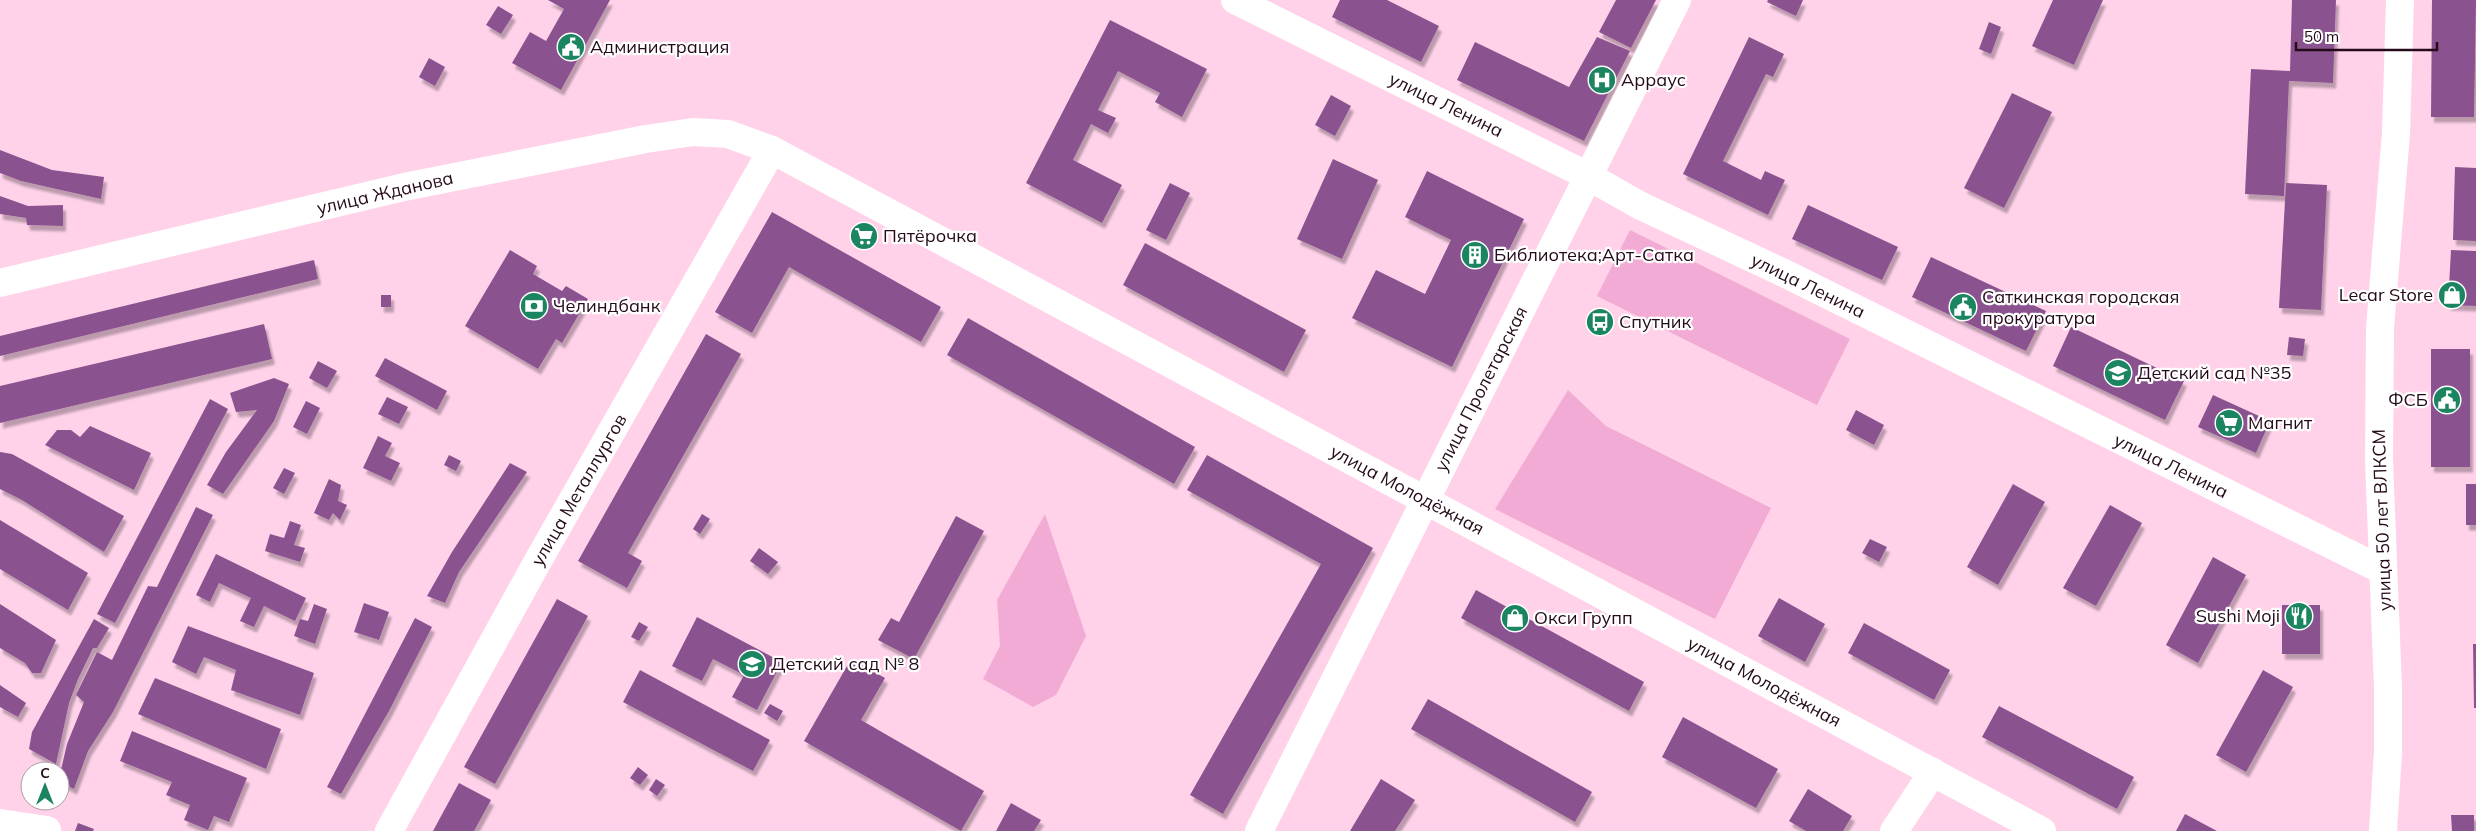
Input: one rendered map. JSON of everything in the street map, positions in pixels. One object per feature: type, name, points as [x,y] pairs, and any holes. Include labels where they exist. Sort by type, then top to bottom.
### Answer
[{"type":"main road","name":"улица Ленина","points":[[1235,0],[1588,176],[1639,205],[1788,275],[2382,570]]},
{"type":"main road","name":"улица Пролетарская","points":[[1259,831],[1677,0]]},
{"type":"main road","name":"улица 50 лет ВЛКСМ","points":[[2383,831],[2388,719],[2379,461],[2380,328],[2396,133],[2400,0]]},
{"type":"main road","name":"улица Жданова","points":[[0,283],[404,187],[638,140],[693,132],[728,134],[772,150]]},
{"type":"main road","name":"улица Молодёжная","points":[[772,150],[2042,831]]},
{"type":"main road","name":"улица Металлургов","points":[[390,831],[539,559],[772,150]]},
{"type":"main road","points":[[1894,831],[1933,772]]},
{"type":"main road","points":[[0,823],[47,830]]},
{"type":"shaded area","points":[[1630,230],[1850,339],[1817,405],[1597,296]]},
{"type":"shaded area","points":[[1568,390],[1606,426],[1771,508],[1715,619],[1495,509]]},
{"type":"shaded area","points":[[1045,514],[1086,636],[1056,695],[1033,707],[983,679],[1000,646],[997,600]]},
{"type":"building","points":[[548,0],[610,0],[561,90],[512,63],[530,32],[546,41],[564,9]]},
{"type":"building","points":[[1340,0],[1387,0],[1439,26],[1421,62],[1332,17]]},
{"type":"building","points":[[1616,0],[1656,0],[1631,48],[1599,32]]},
{"type":"building","points":[[1768,0],[1803,0],[1796,16],[1767,2]]},
{"type":"building","points":[[2053,0],[2103,0],[2074,65],[2032,46]]},
{"type":"building","points":[[2292,0],[2336,0],[2333,83],[2289,81],[2284,196],[2245,194],[2251,69],[2290,71]]},
{"type":"building","points":[[2432,0],[2476,0],[2474,117],[2431,117]]},
{"type":"building","points":[[498,6],[513,15],[501,34],[486,25]]},
{"type":"building","points":[[1110,20],[1207,69],[1182,117],[1155,102],[1160,93],[1118,71],[1098,110],[1116,118],[1108,133],[1091,124],[1073,160],[1122,185],[1102,223],[1026,183]]},
{"type":"building","points":[[1989,22],[2001,27],[1991,54],[1979,49]]},
{"type":"building","points":[[1597,37],[1630,51],[1584,141],[1457,80],[1475,42],[1569,87]]},
{"type":"building","points":[[1749,37],[1784,54],[1773,77],[1766,74],[1723,161],[1761,180],[1765,171],[1785,180],[1768,215],[1683,174]]},
{"type":"building","points":[[429,58],[445,67],[435,86],[419,77]]},
{"type":"building","points":[[2012,93],[2052,112],[2004,208],[1964,188]]},
{"type":"building","points":[[1331,95],[1351,106],[1335,136],[1315,125]]},
{"type":"building","points":[[0,150],[52,170],[104,177],[101,199],[21,181],[0,173]]},
{"type":"building","points":[[1333,159],[1378,180],[1342,259],[1297,239]]},
{"type":"building","points":[[2455,167],[2476,168],[2476,241],[2453,240]]},
{"type":"building","name":"Библиотека;Арт-Сатка","points":[[1427,171],[1524,219],[1452,367],[1352,318],[1376,270],[1425,294],[1451,240],[1405,217]]},
{"type":"building","points":[[1170,183],[1190,193],[1166,240],[1146,230]]},
{"type":"building","points":[[2286,183],[2327,185],[2321,310],[2279,308]]},
{"type":"building","points":[[0,196],[28,206],[63,205],[63,226],[27,225],[26,218],[0,214]]},
{"type":"building","points":[[1808,205],[1898,247],[1882,280],[1792,239]]},
{"type":"building","points":[[772,212],[941,307],[921,342],[789,267],[752,333],[715,312]]},
{"type":"building","points":[[1145,243],[1306,330],[1284,372],[1123,285]]},
{"type":"building","points":[[510,250],[537,266],[533,274],[562,291],[566,286],[588,299],[562,343],[556,339],[538,369],[465,326]]},
{"type":"building","points":[[2451,250],[2476,251],[2476,306],[2448,305]]},
{"type":"building","points":[[1931,257],[2046,311],[2026,351],[1912,297]]},
{"type":"building","points":[[314,260],[318,279],[0,356],[0,336]]},
{"type":"building","points":[[381,295],[391,295],[391,307],[381,307]]},
{"type":"building","points":[[968,318],[1195,447],[1174,484],[947,355]]},
{"type":"building","points":[[264,324],[272,359],[0,423],[0,386]]},
{"type":"building","name":"Детский сад №35","points":[[2071,327],[2184,381],[2165,420],[2053,366]]},
{"type":"building","points":[[706,334],[741,354],[628,553],[642,561],[627,588],[578,561]]},
{"type":"building","points":[[2289,337],[2305,339],[2303,356],[2287,355]]},
{"type":"building","points":[[2431,349],[2470,349],[2470,467],[2431,467]]},
{"type":"building","points":[[385,358],[447,391],[437,410],[375,376]]},
{"type":"building","points":[[318,361],[337,371],[327,388],[309,378]]},
{"type":"building","points":[[274,378],[289,384],[274,421],[223,494],[207,485],[226,452],[257,410],[236,412],[230,393]]},
{"type":"building","points":[[2213,395],[2270,421],[2256,453],[2198,427]]},
{"type":"building","points":[[387,397],[408,407],[399,424],[378,414]]},
{"type":"building","points":[[210,399],[228,409],[115,623],[97,614]]},
{"type":"building","points":[[306,401],[320,408],[307,434],[293,427]]},
{"type":"building","points":[[1856,410],[1884,425],[1874,445],[1846,430]]},
{"type":"building","points":[[90,426],[151,453],[134,490],[45,445],[57,430],[71,430],[80,437]]},
{"type":"building","points":[[378,436],[392,443],[385,456],[400,463],[391,481],[363,468]]},
{"type":"building","points":[[0,452],[12,454],[124,516],[104,552],[22,500],[0,489]]},
{"type":"building","points":[[449,455],[461,461],[456,471],[444,465]]},
{"type":"building","points":[[1207,455],[1373,548],[1223,814],[1190,795],[1321,564],[1187,490]]},
{"type":"building","points":[[510,463],[527,472],[459,572],[445,603],[427,596],[452,552]]},
{"type":"building","points":[[284,468],[295,473],[284,494],[273,488]]},
{"type":"building","points":[[329,479],[341,485],[338,501],[347,505],[340,520],[333,513],[329,520],[314,513]]},
{"type":"building","points":[[2013,484],[2045,502],[1998,585],[1967,567]]},
{"type":"building","points":[[2466,484],[2476,484],[2476,525],[2466,525]]},
{"type":"building","points":[[2110,505],[2142,523],[2096,606],[2063,588]]},
{"type":"building","points":[[196,507],[213,515],[113,712],[88,751],[74,789],[70,787],[70,761],[63,761],[67,744],[84,702],[76,695],[97,652],[112,660],[148,586],[157,587]]},
{"type":"building","points":[[702,514],[710,519],[700,534],[693,529]]},
{"type":"building","points":[[956,516],[984,531],[914,659],[878,640],[891,618],[899,622]]},
{"type":"building","points":[[0,520],[88,573],[68,610],[0,569]]},
{"type":"building","points":[[290,521],[301,525],[294,545],[305,548],[300,562],[265,551],[270,534],[284,538]]},
{"type":"building","points":[[1870,539],[1887,547],[1879,562],[1862,553]]},
{"type":"building","points":[[759,548],[778,562],[768,574],[750,561]]},
{"type":"building","points":[[216,554],[306,598],[295,621],[264,606],[254,627],[240,621],[251,598],[219,583],[210,602],[196,595]]},
{"type":"building","points":[[2213,557],[2246,575],[2198,663],[2166,645]]},
{"type":"building","points":[[1476,590],[1644,682],[1629,711],[1461,618]]},
{"type":"building","points":[[1779,598],[1825,624],[1805,662],[1758,636]]},
{"type":"building","points":[[557,599],[588,616],[495,784],[464,767]]},
{"type":"building","points":[[364,603],[389,612],[379,640],[354,632]]},
{"type":"building","points":[[0,604],[56,640],[41,673],[32,673],[25,663],[0,648]]},
{"type":"building","points":[[314,604],[327,609],[315,644],[294,636],[300,619],[308,621]]},
{"type":"building","points":[[2282,605],[2320,605],[2320,654],[2282,654]]},
{"type":"building","name":"Детский сад № 8","points":[[697,617],[782,662],[757,710],[732,697],[744,675],[713,659],[702,681],[672,666]]},
{"type":"building","points":[[415,618],[432,627],[389,711],[341,794],[327,787]]},
{"type":"building","points":[[94,619],[109,628],[97,648],[93,648],[78,679],[69,703],[57,761],[51,761],[29,749],[32,732]]},
{"type":"building","points":[[639,622],[648,627],[639,641],[631,637]]},
{"type":"building","points":[[1864,623],[1950,670],[1934,700],[1848,653]]},
{"type":"building","points":[[188,626],[314,673],[300,715],[231,690],[236,670],[204,657],[196,674],[172,662]]},
{"type":"building","points":[[2473,644],[2476,644],[2476,708],[2474,708]]},
{"type":"building","points":[[851,659],[885,678],[861,720],[984,791],[961,831],[804,741]]},
{"type":"building","points":[[640,670],[770,740],[753,771],[623,702]]},
{"type":"building","points":[[2263,670],[2293,687],[2246,772],[2216,755]]},
{"type":"building","points":[[155,678],[281,729],[266,769],[138,714]]},
{"type":"building","points":[[0,685],[26,703],[18,717],[0,707]]},
{"type":"building","points":[[1428,699],[1592,792],[1575,822],[1411,729]]},
{"type":"building","points":[[770,704],[783,711],[777,721],[764,713]]},
{"type":"building","points":[[1999,706],[2134,777],[2117,809],[1982,737]]},
{"type":"building","points":[[1683,717],[1778,769],[1756,808],[1662,757]]},
{"type":"building","points":[[132,731],[247,778],[229,822],[214,816],[208,830],[184,820],[190,805],[166,795],[172,782],[120,761]]},
{"type":"building","points":[[638,767],[648,775],[640,785],[630,778]]},
{"type":"building","points":[[656,779],[665,785],[657,796],[649,790]]},
{"type":"building","points":[[1381,779],[1415,800],[1395,831],[1350,831]]},
{"type":"building","points":[[459,783],[491,800],[474,831],[433,831]]},
{"type":"building","points":[[1808,789],[1852,816],[1843,831],[1806,831],[1789,821]]},
{"type":"building","points":[[1011,803],[1041,820],[1034,831],[996,831]]},
{"type":"building","points":[[2185,814],[2217,831],[2176,831]]},
{"type":"building","points":[[2451,815],[2474,815],[2474,831],[2452,831]]},
{"type":"building","points":[[78,823],[94,829],[93,831],[75,831]]},
{"type":"place","name":"Администрация","points":[[571,47]]},
{"type":"place","name":"Арраус","points":[[1602,80]]},
{"type":"place","name":"Пятёрочка","points":[[864,236]]},
{"type":"place","name":"Библиотека;Арт-Сатка","points":[[1475,255]]},
{"type":"place","name":"Lecar Store","points":[[2452,295]]},
{"type":"place","name":"Челиндбанк","points":[[534,306]]},
{"type":"place","name":"Саткинская городская прокуратура","points":[[1963,307]]},
{"type":"place","name":"Спутник","points":[[1600,322]]},
{"type":"place","name":"Детский сад №35","points":[[2118,373]]},
{"type":"place","name":"ФСБ","points":[[2447,400]]},
{"type":"place","name":"Магнит","points":[[2229,423]]},
{"type":"place","name":"Sushi Moji","points":[[2299,616]]},
{"type":"place","name":"Окси Групп","points":[[1515,618]]},
{"type":"place","name":"Детский сад № 8","points":[[752,664]]}]
